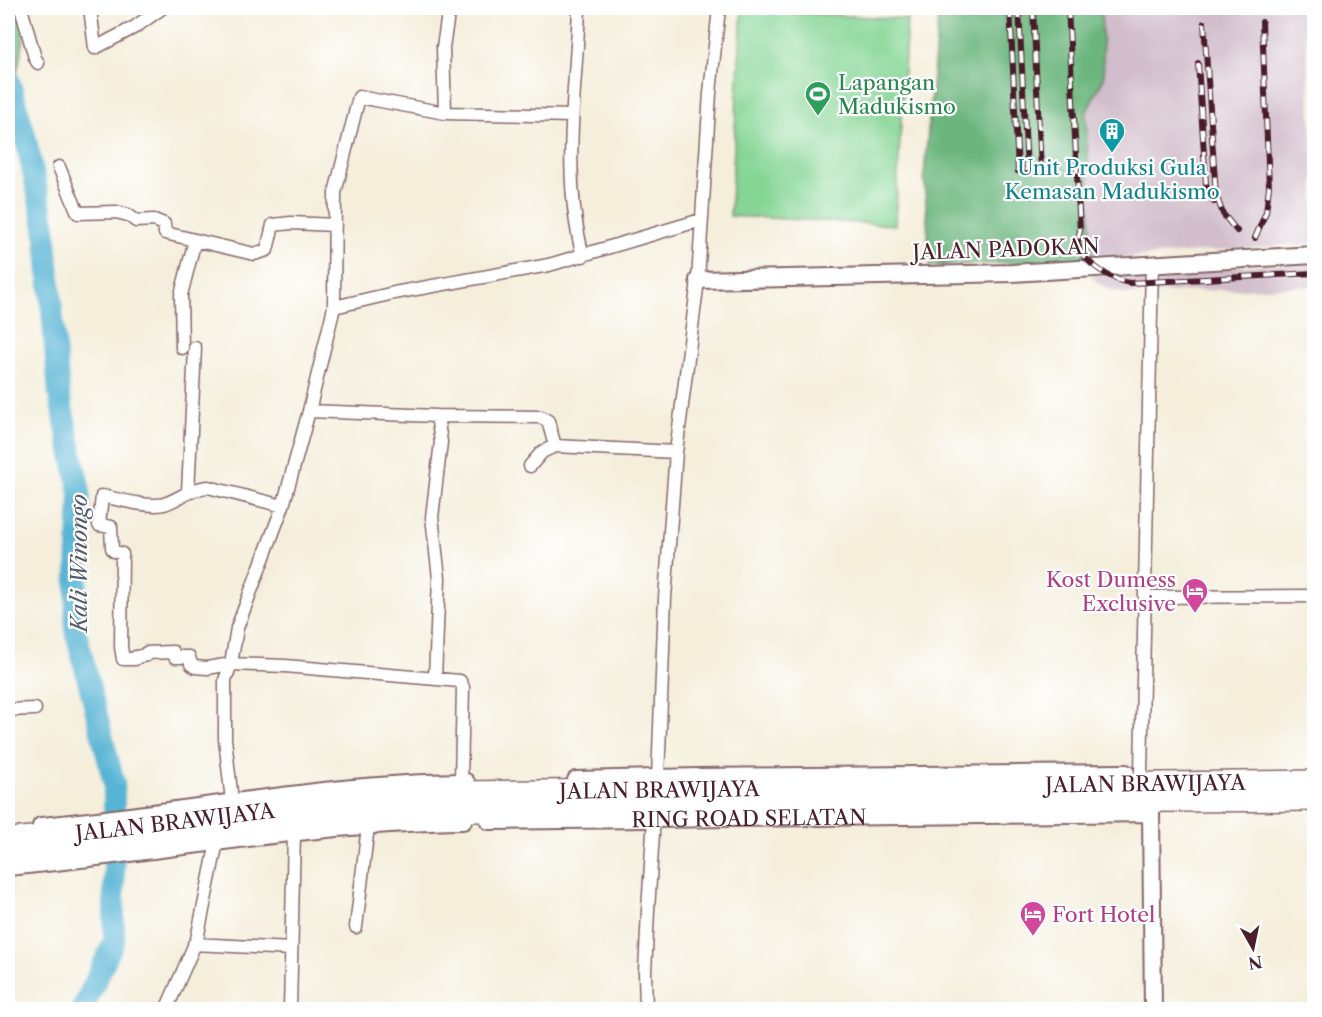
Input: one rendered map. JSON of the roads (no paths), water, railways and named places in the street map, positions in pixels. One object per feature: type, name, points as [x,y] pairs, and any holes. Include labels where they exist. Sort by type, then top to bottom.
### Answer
[{"type":"highway","name":"JALAN BRAWIJAYA","points":[[8,856],[66,842],[185,827],[338,801],[451,792],[698,783],[1314,781]]},
{"type":"highway","name":"JALAN BRAWIJAYA","points":[[185,827],[365,814],[475,809],[1314,801]]},
{"type":"highway","name":"RING ROAD SELATAN","points":[[1151,813],[1314,801]]},
{"type":"highway","name":"JALAN BRAWIJAYA","points":[[8,839],[66,842]]},
{"type":"street","points":[[21,8],[35,58],[39,63]]},
{"type":"street","points":[[90,8],[95,48],[135,27],[155,10]]},
{"type":"street","points":[[445,113],[443,47],[448,8]]},
{"type":"street","points":[[579,8],[571,116],[572,202],[583,256]]},
{"type":"street","points":[[658,778],[665,598],[676,452],[698,280],[710,93],[719,8]]},
{"type":"street","points":[[232,801],[224,713],[225,680],[231,664],[237,628],[283,506],[334,307],[335,193],[359,97],[445,113],[571,116]]},
{"type":"street","points":[[60,167],[78,213],[116,212],[128,215],[136,221],[154,220],[164,224],[165,233],[260,254],[269,246],[273,225],[291,223],[335,225]]},
{"type":"street","points":[[334,307],[394,293],[549,265],[701,220]]},
{"type":"street","points":[[188,492],[188,348],[181,295],[195,240]]},
{"type":"street","name":"JALAN PADOKAN","points":[[698,280],[1012,273],[1314,255]]},
{"type":"street","points":[[1141,773],[1152,265]]},
{"type":"street","points":[[309,411],[541,417],[548,421],[555,446]]},
{"type":"street","points":[[435,679],[439,578],[432,517],[441,442],[438,416]]},
{"type":"street","points":[[530,466],[542,452],[555,446],[676,452]]},
{"type":"street","points":[[283,506],[208,487],[198,488],[158,505],[102,496],[99,525],[111,527],[112,548],[122,554],[121,647],[123,659],[135,659],[147,656],[146,653],[164,651],[173,652],[175,657],[189,657],[191,664],[195,667],[207,668],[231,664],[285,666],[458,680],[463,686],[461,782]]},
{"type":"street","points":[[1146,597],[1314,596]]},
{"type":"street","points":[[8,710],[35,710]]},
{"type":"street","name":"RING ROAD SELATAN","points":[[185,827],[232,801],[344,789],[461,782],[658,778],[698,783],[1141,773],[1200,783]]},
{"type":"street","points":[[1151,813],[1153,1010]]},
{"type":"street","name":"RING ROAD SELATAN","points":[[185,827],[217,842],[368,826],[456,821],[1151,813]]},
{"type":"street","points":[[646,1010],[645,972],[654,818]]},
{"type":"street","points":[[357,927],[368,826]]},
{"type":"street","points":[[8,867],[66,842],[185,827]]},
{"type":"street","points":[[8,829],[66,842]]},
{"type":"street","points":[[290,1010],[294,833]]},
{"type":"street","points":[[166,1010],[194,944],[217,842]]},
{"type":"street","points":[[194,944],[291,949]]},
{"type":"waterway","name":"Kali Winongo","points":[[8,77],[24,131],[45,227],[59,394],[80,492],[75,628],[114,783],[114,941],[82,1010]]},
{"type":"railway","points":[[1010,8],[1018,171]]},
{"type":"railway","points":[[1019,8],[1027,171]]},
{"type":"railway","points":[[1033,8],[1041,170]]},
{"type":"railway","points":[[1068,8],[1080,231],[1078,243],[1085,258],[1107,275],[1130,283],[1314,273]]},
{"type":"railway","points":[[1255,238],[1266,212],[1269,187],[1262,22]]},
{"type":"railway","points":[[1204,23],[1216,195],[1223,214],[1237,231]]},
{"type":"railway","points":[[1198,63],[1206,184],[1214,202]]},
{"type":"place","name":"Lapangan Madukismo","points":[[818,117]]},
{"type":"place","name":"Unit Produksi Gula Kemasan Madukismo","points":[[1112,154]]},
{"type":"place","name":"Kost Dumess Exclusive","points":[[1195,614]]},
{"type":"place","name":"Fort Hotel","points":[[1033,937]]}]
